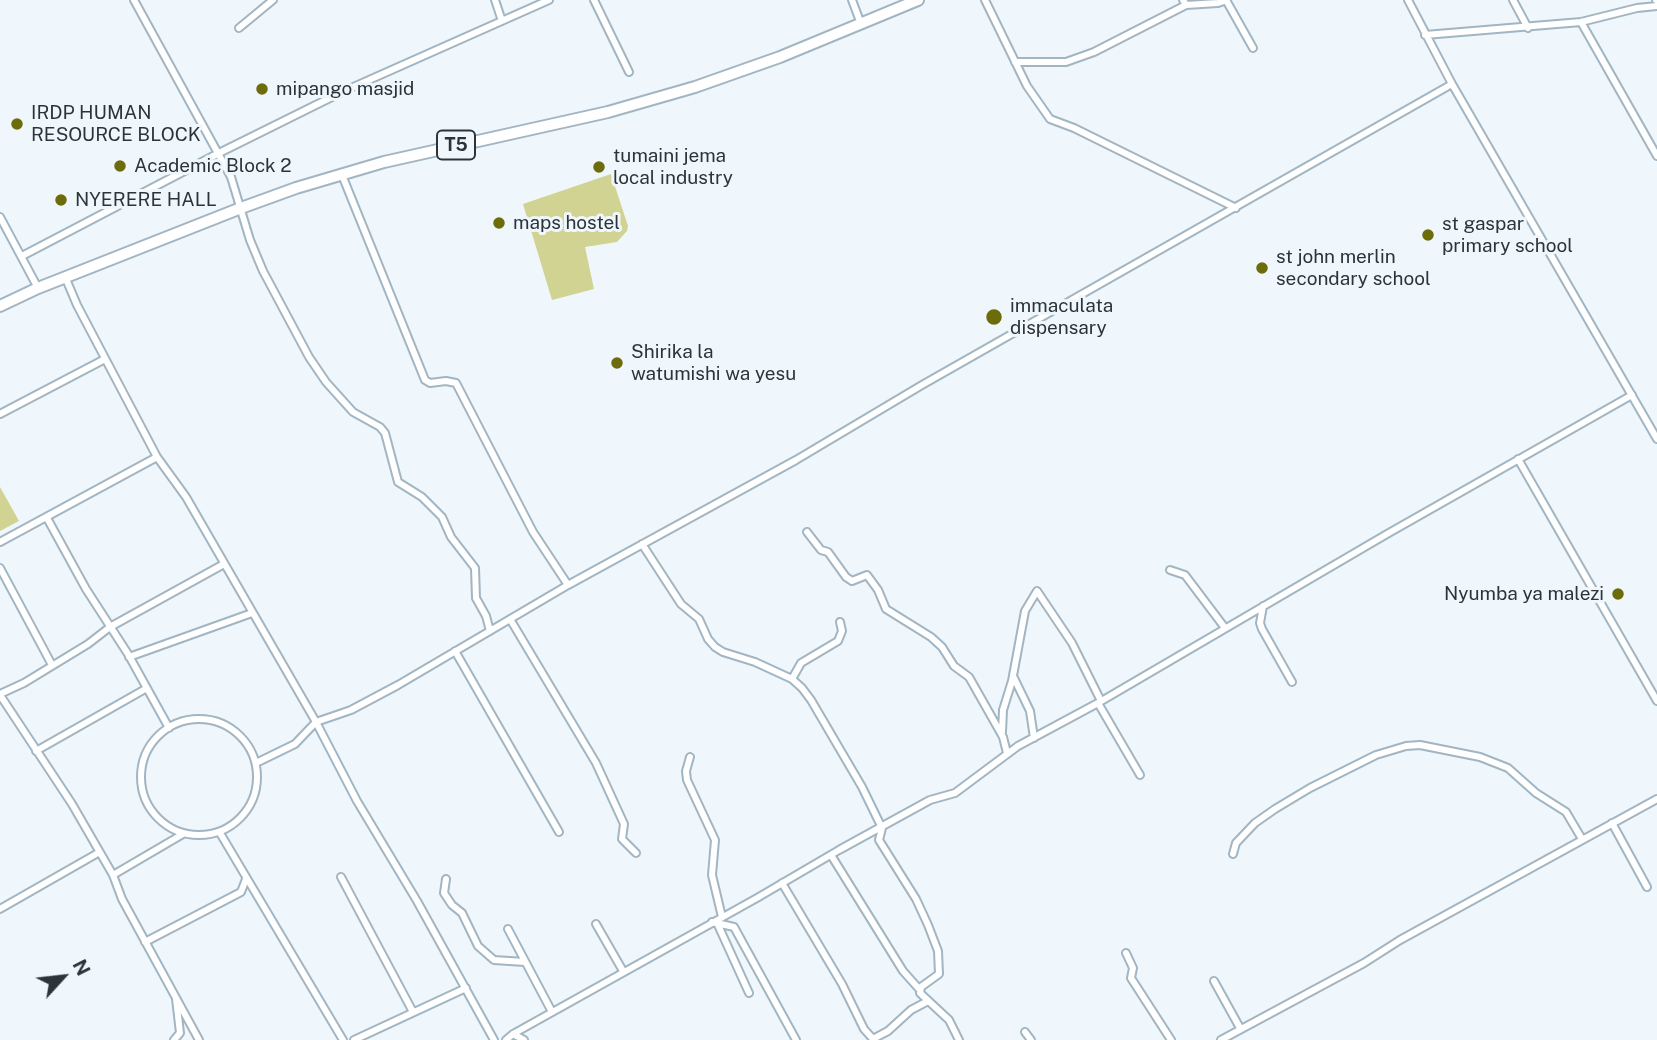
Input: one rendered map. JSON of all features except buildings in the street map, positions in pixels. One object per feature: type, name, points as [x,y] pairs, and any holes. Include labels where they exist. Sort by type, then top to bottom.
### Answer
[{"type":"highway","name":"T5","points":[[0,306],[38,288],[242,208],[384,162],[653,100],[736,74],[918,0]]},
{"type":"street","points":[[134,0],[231,177],[250,240],[263,271],[309,358],[353,412],[380,427],[387,439],[398,482],[434,507],[442,517],[452,537],[475,568],[476,598],[486,616],[490,631]]},
{"type":"street","points":[[239,29],[274,0]]},
{"type":"street","points":[[495,0],[502,21]]},
{"type":"street","points":[[22,256],[342,92],[549,0]]},
{"type":"street","points":[[594,0],[629,72]]},
{"type":"street","points":[[852,0],[861,24]]},
{"type":"street","points":[[985,0],[1015,62],[1050,119],[1074,128],[1236,208]]},
{"type":"street","points":[[1015,62],[1066,62],[1094,52],[1184,2],[1218,3],[1227,0],[1253,48]]},
{"type":"street","points":[[1408,0],[1452,84],[1657,439]]},
{"type":"street","points":[[1514,0],[1528,28]]},
{"type":"street","points":[[1425,35],[1581,22],[1637,8],[1657,6]]},
{"type":"street","points":[[1581,22],[1657,156]]},
{"type":"street","points":[[256,763],[295,744],[316,722],[375,698],[568,585],[796,460],[922,385],[1452,84]]},
{"type":"street","points":[[342,175],[425,380],[430,383],[456,383],[533,533],[568,585]]},
{"type":"street","points":[[0,217],[38,288]]},
{"type":"street","points":[[66,278],[157,457],[186,497],[495,1040]]},
{"type":"street","points":[[0,414],[105,359]]},
{"type":"street","points":[[506,1040],[622,971],[715,924],[722,917],[930,800],[955,793],[1007,753],[1632,395]]},
{"type":"street","points":[[0,542],[157,457]]},
{"type":"street","points":[[1518,459],[1657,701]]},
{"type":"street","points":[[47,518],[169,728]]},
{"type":"street","points":[[807,532],[821,550],[828,552],[846,577],[852,581],[867,575],[886,609],[942,647],[954,666],[969,677],[1002,734],[1007,753]]},
{"type":"street","points":[[642,544],[681,604],[699,619],[708,639],[715,647],[792,679],[811,700],[862,787],[882,828],[879,840],[916,900],[938,951],[939,974],[920,990]]},
{"type":"street","points":[[199,1040],[122,899],[113,875],[72,804],[0,694],[88,644],[110,627],[224,564]]},
{"type":"street","points":[[0,568],[52,665]]},
{"type":"street","points":[[1170,570],[1185,575],[1225,628]]},
{"type":"street","points":[[1002,734],[1003,710],[1013,676],[1025,611],[1037,591],[1072,643],[1100,702],[1140,775]]},
{"type":"street","points":[[1263,606],[1260,623],[1292,682]]},
{"type":"street","points":[[129,657],[252,613]]},
{"type":"street","points":[[510,619],[596,763],[624,824],[622,839],[636,853]]},
{"type":"street","points":[[792,679],[801,663],[838,641],[842,631],[840,622]]},
{"type":"street","points":[[455,651],[559,832]]},
{"type":"street","points":[[1013,676],[1030,711],[1034,738]]},
{"type":"street","points":[[36,751],[147,688]]},
{"type":"street","points":[[203,718],[226,725],[245,741],[256,763],[257,787],[248,810],[220,833],[183,834],[161,822],[146,803],[140,779],[145,755],[158,734],[169,728],[179,721],[203,718]]},
{"type":"street","points":[[1233,855],[1241,836],[1275,808],[1376,755],[1406,746],[1420,745],[1480,757],[1508,768],[1536,793],[1566,812],[1581,839]]},
{"type":"street","points":[[690,757],[686,771],[687,780],[715,840],[712,875],[722,917]]},
{"type":"street","points":[[1221,1040],[1657,799]]},
{"type":"street","points":[[1612,823],[1647,887]]},
{"type":"street","points":[[220,833],[343,1040]]},
{"type":"street","points":[[113,875],[183,834]]},
{"type":"street","points":[[0,909],[98,853]]},
{"type":"street","points":[[831,855],[903,971],[922,996],[949,1020],[959,1040]]},
{"type":"street","points":[[341,877],[412,1012]]},
{"type":"street","points":[[241,892],[246,879]]},
{"type":"street","points":[[446,879],[444,893],[462,913],[478,946],[494,960],[525,962]]},
{"type":"street","points":[[782,883],[842,984],[864,1029],[873,1039],[888,1031],[911,1010],[928,1001]]},
{"type":"street","points":[[145,942],[241,892],[253,892]]},
{"type":"street","points":[[596,924],[622,971]]},
{"type":"street","points":[[715,924],[748,993]]},
{"type":"street","points":[[715,924],[733,927],[796,1040]]},
{"type":"street","points":[[508,929],[552,1012]]},
{"type":"street","points":[[1126,953],[1133,968],[1131,978],[1171,1040]]},
{"type":"street","points":[[1214,981],[1240,1028]]},
{"type":"street","points":[[354,1040],[466,988]]},
{"type":"street","points":[[174,1040],[180,1033],[176,997]]},
{"type":"street","points":[[1025,1032],[1031,1040]]},
{"type":"street","points":[[513,1034],[524,1040]]},
{"type":"green space","points":[[611,174],[628,226],[627,231],[617,242],[585,247],[594,289],[552,300],[523,204]]},
{"type":"green space","points":[[0,487],[19,521],[0,531]]},
{"type":"place","name":"mipango masjid","points":[[262,89]]},
{"type":"place","name":"IRDP HUMAN RESOURCE BLOCK","points":[[17,124]]},
{"type":"place","name":"Academic Block 2","points":[[120,166]]},
{"type":"place","name":"tumaini jema local industry","points":[[599,167]]},
{"type":"place","name":"NYERERE HALL","points":[[61,200]]},
{"type":"place","name":"maps hostel","points":[[499,223]]},
{"type":"place","name":"st gaspar primary school","points":[[1428,235]]},
{"type":"place","name":"st john merlin secondary school","points":[[1262,268]]},
{"type":"place","name":"immaculata dispensary","points":[[994,317]]},
{"type":"place","name":"Shirika la watumishi wa yesu","points":[[617,363]]},
{"type":"place","name":"Nyumba ya malezi","points":[[1618,594]]}]
